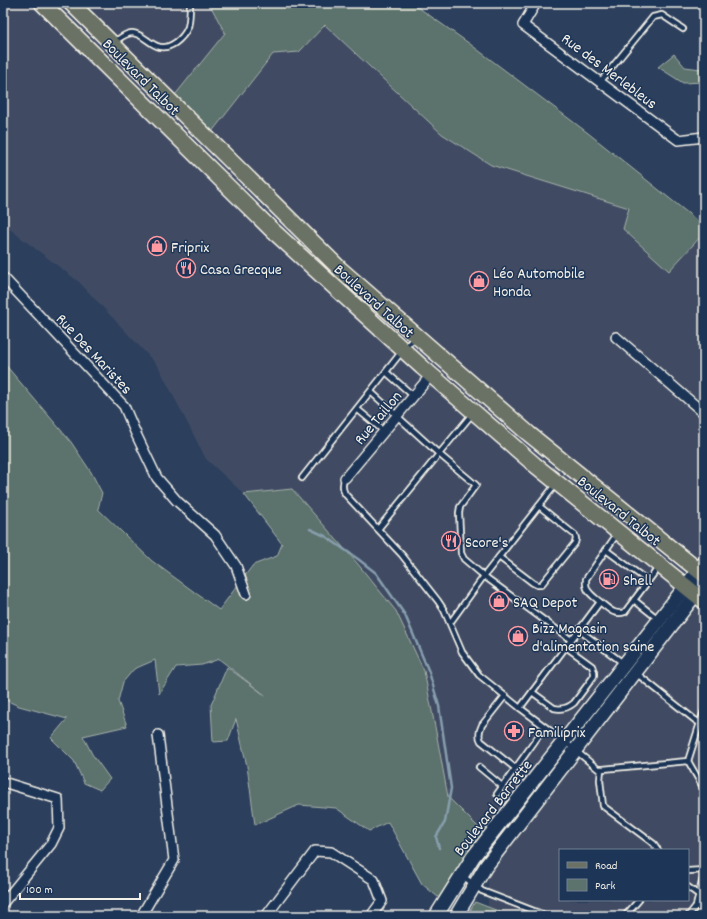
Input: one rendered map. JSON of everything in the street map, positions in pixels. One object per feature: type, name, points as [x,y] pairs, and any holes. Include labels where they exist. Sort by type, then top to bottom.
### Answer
[{"type":"main road","name":"Boulevard Talbot","points":[[42,3],[271,229],[403,350],[557,482],[660,565],[699,582]]},
{"type":"main road","name":"Boulevard Talbot","points":[[71,3],[340,269],[699,582]]},
{"type":"main road","name":"Boulevard Barrette","points":[[456,916],[486,866],[575,750],[660,620],[699,582]]},
{"type":"main road","name":"Boulevard Barrette","points":[[436,916],[472,858],[564,741],[630,668],[699,582]]},
{"type":"street","name":"Rue des Merlebleus","points":[[536,3],[523,24],[678,140],[704,137]]},
{"type":"street","name":"Rue Des Maristes","points":[[3,277],[124,406],[157,478],[176,501],[215,535],[236,566],[246,594]]},
{"type":"street","points":[[616,337],[704,413]]},
{"type":"street","name":"Rue Taillon","points":[[345,478],[395,414],[432,375]]},
{"type":"street","points":[[141,916],[174,860],[158,735]]},
{"type":"street","points":[[3,782],[58,799],[59,828],[52,844],[3,903]]},
{"type":"street","points":[[266,916],[316,851],[332,852],[374,880],[382,900],[372,916]]},
{"type":"lane","points":[[112,44],[123,36],[133,33],[158,47],[172,45],[181,38],[187,29],[190,17],[190,3]]},
{"type":"lane","points":[[600,82],[653,16],[662,15],[683,29]]},
{"type":"lane","points":[[302,478],[403,350],[417,336]]},
{"type":"lane","points":[[386,372],[410,393]]},
{"type":"lane","points":[[371,392],[476,486],[460,507],[459,513],[462,553],[464,559],[484,576],[571,640]]},
{"type":"lane","points":[[357,410],[380,428]]},
{"type":"lane","points":[[378,529],[474,411]]},
{"type":"lane","points":[[345,478],[342,488],[345,494],[402,555],[438,601],[444,610],[462,652],[479,675],[598,769],[688,761]]},
{"type":"lane","points":[[450,624],[484,576],[557,482]]},
{"type":"lane","points":[[499,557],[537,585],[541,584],[575,543],[575,536],[539,506]]},
{"type":"lane","points":[[619,532],[586,579],[585,586],[587,591],[600,602],[615,613],[620,614],[625,612],[660,565]]},
{"type":"lane","points":[[606,550],[648,581]]},
{"type":"lane","points":[[634,600],[660,620]]},
{"type":"lane","points":[[520,708],[600,602]]},
{"type":"lane","points":[[578,630],[630,668],[700,723]]},
{"type":"lane","points":[[532,692],[557,709],[563,709],[574,703],[594,676],[594,672],[592,666],[566,647]]},
{"type":"lane","points":[[505,696],[480,729],[479,736],[481,741],[515,768]]},
{"type":"lane","points":[[704,712],[688,761],[704,789]]},
{"type":"lane","points":[[497,794],[545,727]]},
{"type":"lane","points":[[479,767],[502,786]]},
{"type":"lane","points":[[601,769],[600,780],[603,806],[654,844],[657,849]]},
{"type":"lane","points":[[689,870],[704,870]]},
{"type":"lane","points":[[688,916],[696,906],[704,874]]},
{"type":"lane","points":[[461,875],[474,886],[485,892],[547,916]]},
{"type":"lane","points":[[689,888],[699,895]]},
{"type":"lane","points":[[625,916],[638,901]]},
{"type":"lane","points":[[696,906],[704,909]]},
{"type":"shaded area","points":[[3,3],[209,3],[226,33],[171,100],[207,138],[273,54],[299,51],[325,25],[442,134],[491,165],[629,208],[669,271],[704,233],[704,555],[696,565],[704,569],[704,916],[511,916],[488,907],[488,837],[448,797],[437,737],[396,611],[357,563],[292,489],[244,494],[206,459],[158,366],[79,282],[3,224]]},
{"type":"green space","points":[[209,3],[412,3],[470,44],[588,133],[704,226],[704,233],[669,271],[623,229],[629,208],[491,165],[442,134],[325,25],[299,52],[273,54],[207,138],[171,100],[225,33]]},
{"type":"green space","points":[[674,54],[685,67],[701,69],[704,66],[704,82],[683,83],[658,67]]},
{"type":"green space","points":[[3,362],[71,442],[91,472],[102,493],[98,509],[152,561],[219,610],[253,565],[277,556],[282,544],[244,494],[292,489],[357,563],[396,611],[424,671],[448,797],[488,837],[444,902],[422,884],[388,822],[369,831],[336,808],[299,805],[255,825],[247,766],[236,719],[228,741],[213,742],[211,705],[227,667],[266,696],[219,659],[202,665],[176,667],[159,694],[155,660],[134,669],[123,682],[118,701],[127,726],[83,736],[92,754],[110,779],[100,790],[84,783],[74,761],[51,738],[67,719],[19,706],[3,699]]},
{"type":"green space","points":[[475,902],[511,916],[467,916]]},
{"type":"waterway","points":[[310,529],[325,536],[376,573],[405,615],[429,672],[439,706],[451,788],[445,822],[436,837],[439,848]]},
{"type":"place","name":"Friprix","points":[[157,246]]},
{"type":"place","name":"Casa Grecque","points":[[186,268]]},
{"type":"place","name":"Léo Automobile Honda","points":[[479,281]]},
{"type":"place","name":"Score's","points":[[451,541]]},
{"type":"place","name":"Shell","points":[[609,579]]},
{"type":"place","name":"SAQ Depot","points":[[499,601]]},
{"type":"place","name":"Bizz Magasin d'alimentation saine","points":[[518,636]]},
{"type":"place","name":"Familiprix","points":[[514,731]]}]
